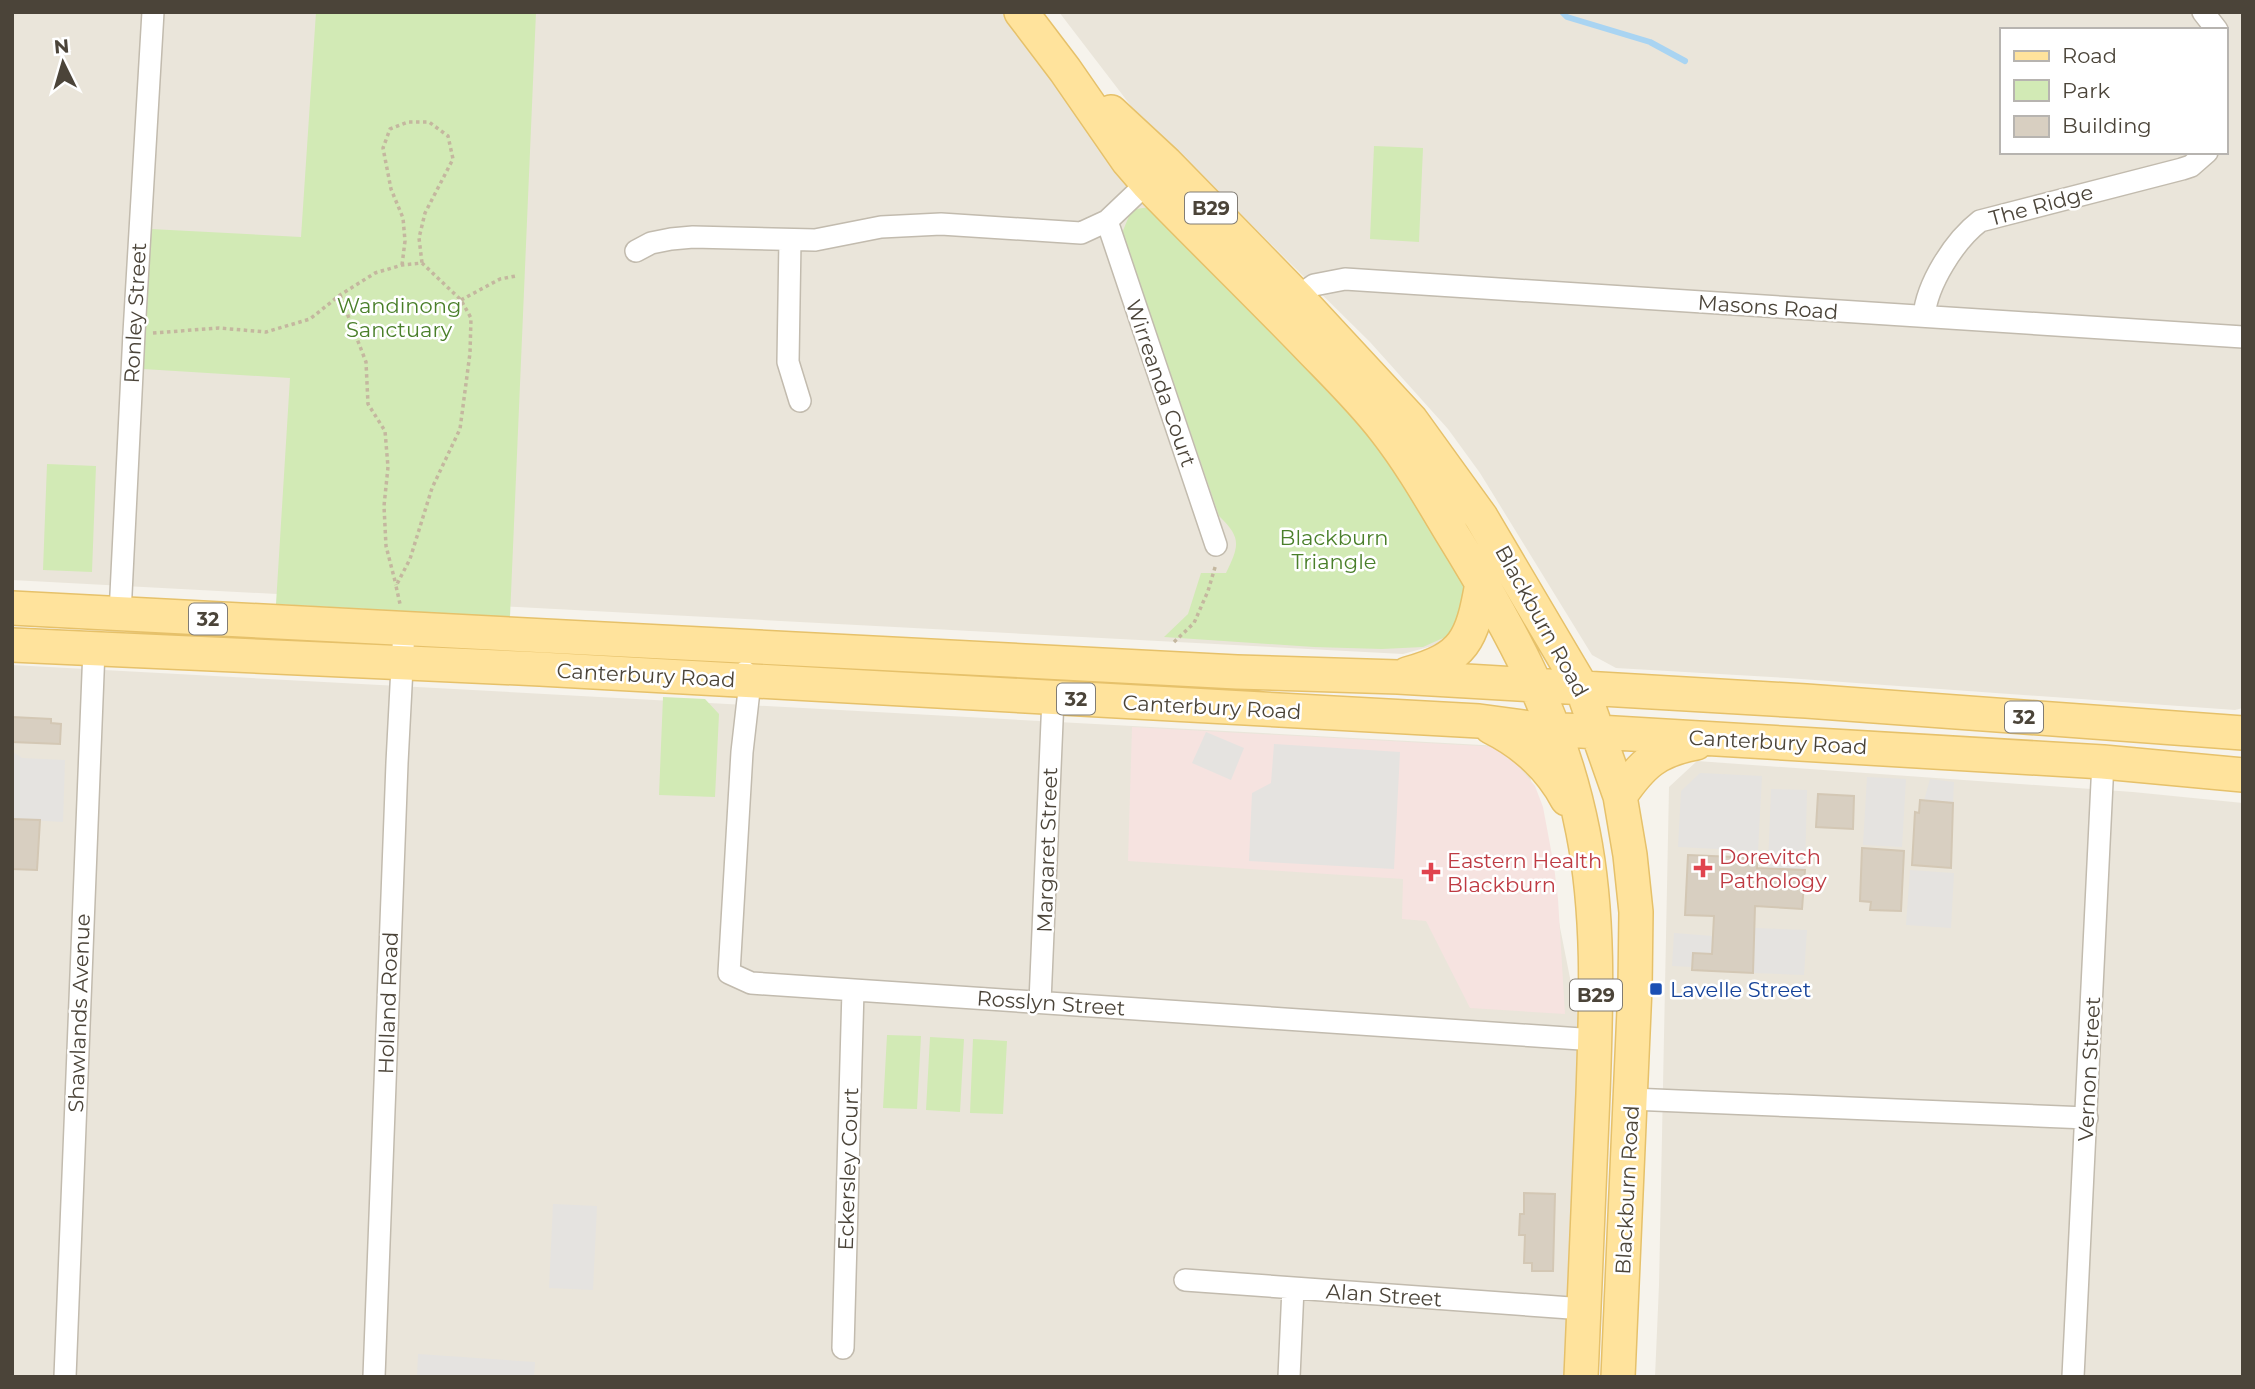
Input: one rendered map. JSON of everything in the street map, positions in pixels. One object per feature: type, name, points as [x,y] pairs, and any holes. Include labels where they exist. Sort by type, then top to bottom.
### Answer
[{"type":"main road","name":"Blackburn Road","points":[[1021,12],[1066,70],[1157,173],[1224,261],[1288,306],[1392,397],[1444,463],[1481,517],[1582,688],[1620,796],[1636,912],[1631,1099],[1618,1377]]},
{"type":"main road","name":"Blackburn Road","points":[[1157,173],[1205,202],[1348,387],[1385,429],[1482,583],[1537,685],[1555,729],[1583,833],[1596,948],[1596,1040],[1581,1377]]},
{"type":"main road","points":[[1205,202],[1209,226],[1224,261]]},
{"type":"main road","points":[[1398,677],[1428,668],[1462,646],[1474,627],[1482,583]]},
{"type":"main road","name":"Canterbury Road","points":[[12,608],[1224,671],[1398,677],[1805,701],[2243,733]]},
{"type":"main road","points":[[107,649],[120,614]]},
{"type":"main road","name":"Canterbury Road","points":[[12,645],[736,680],[1479,721],[1598,732],[2103,762],[2243,775]]},
{"type":"main road","points":[[1479,721],[1514,738],[1558,782],[1583,833]]},
{"type":"main road","points":[[1620,796],[1642,768],[1672,747],[1719,738]]},
{"type":"street","name":"Ronley Street","points":[[120,614],[153,12]]},
{"type":"street","points":[[2203,12],[2215,28]]},
{"type":"street","name":"The Ridge","points":[[1924,316],[1926,297],[1931,286],[1965,234],[1980,221],[2182,169],[2191,166],[2205,154]]},
{"type":"street","points":[[636,251],[651,243],[693,237],[828,239],[881,228],[941,224],[1081,233],[1107,221],[1157,173]]},
{"type":"street","name":"Wirreanda Court","points":[[1107,221],[1216,545]]},
{"type":"street","points":[[790,240],[788,362],[800,401]]},
{"type":"street","name":"Masons Road","points":[[1288,306],[1314,285],[1345,279],[2243,337]]},
{"type":"street","name":"Holland Road","points":[[374,1377],[404,629]]},
{"type":"street","points":[[733,646],[736,680]]},
{"type":"street","name":"Shawlands Avenue","points":[[65,1377],[107,649]]},
{"type":"street","name":"Rosslyn Street","points":[[736,680],[742,752],[729,973],[751,983],[1596,1040]]},
{"type":"street","name":"Margaret Street","points":[[1040,1002],[1053,698]]},
{"type":"street","name":"Vernon Street","points":[[2073,1377],[2103,762]]},
{"type":"street","name":"Eckersley Court","points":[[843,1348],[853,990]]},
{"type":"street","points":[[1631,1099],[2087,1118]]},
{"type":"street","name":"Alan Street","points":[[1185,1280],[1584,1309]]},
{"type":"street","points":[[1289,1377],[1293,1288]]},
{"type":"path","points":[[396,586],[410,559],[432,488],[460,429],[470,353],[471,318],[461,300],[422,263],[419,238],[425,213],[453,159],[448,136],[429,122],[408,122],[390,129],[383,148],[391,189],[404,218],[402,265]]},
{"type":"path","points":[[134,333],[219,328],[266,332],[310,319],[340,295],[375,273],[402,265],[422,263]]},
{"type":"path","points":[[461,300],[500,279],[516,276]]},
{"type":"path","points":[[340,295],[366,362],[368,404],[385,431],[388,467],[384,506],[386,546],[404,629]]},
{"type":"path","points":[[1166,649],[1194,623],[1216,564],[1216,545]]},
{"type":"shaded area","points":[[12,12],[1021,12],[1466,627],[1432,646],[1403,654],[12,580]]},
{"type":"shaded area","points":[[1059,12],[2243,12],[2243,708],[2235,710],[1616,668],[1592,655],[1480,473],[1448,429],[1370,342],[1131,106]]},
{"type":"shaded area","points":[[12,665],[1500,746],[1530,776],[1593,1094],[1577,1377],[12,1377]]},
{"type":"shaded area","name":"Eastern Health Blackburn","points":[[1132,727],[1499,747],[1535,786],[1543,807],[1558,899],[1565,1014],[1470,1008],[1426,921],[1402,919],[1403,879],[1128,861]]},
{"type":"shaded area","points":[[1206,732],[1244,748],[1231,780],[1192,763]]},
{"type":"shaded area","points":[[1274,744],[1400,752],[1394,869],[1249,861],[1252,793],[1271,783]]},
{"type":"shaded area","points":[[12,751],[22,758],[65,760],[63,822],[12,819]]},
{"type":"shaded area","points":[[1697,761],[2133,792],[2243,803],[2243,1377],[1655,1377],[1669,787]]},
{"type":"shaded area","points":[[1700,773],[1762,776],[1758,851],[1678,847],[1681,791]]},
{"type":"shaded area","points":[[1867,777],[1906,779],[1902,847],[1863,845]]},
{"type":"shaded area","points":[[1930,779],[1954,782],[1953,803],[1924,801]]},
{"type":"shaded area","points":[[1771,789],[1807,790],[1805,870],[1768,868]]},
{"type":"shaded area","points":[[1910,870],[1954,873],[1951,928],[1906,925]]},
{"type":"shaded area","points":[[1755,928],[1807,930],[1804,975],[1753,973]]},
{"type":"shaded area","points":[[1674,933],[1713,936],[1712,954],[1693,954],[1692,967],[1672,966]]},
{"type":"shaded area","points":[[553,1204],[597,1206],[593,1290],[549,1288]]},
{"type":"shaded area","points":[[418,1354],[535,1362],[534,1377],[417,1377]]},
{"type":"green space","name":"Wandinong Sanctuary","points":[[316,12],[536,12],[510,617],[276,604],[290,378],[143,369],[151,229],[301,237]]},
{"type":"green space","points":[[1374,146],[1423,148],[1419,242],[1370,239]]},
{"type":"green space","name":"Blackburn Triangle","points":[[1150,207],[1160,210],[1391,456],[1466,576],[1461,630],[1423,647],[1382,649],[1164,637],[1188,614],[1201,573],[1226,573],[1234,556],[1236,543],[1232,530],[1219,516],[1155,328],[1120,253],[1120,238],[1129,216],[1136,209]]},
{"type":"green space","points":[[47,464],[96,466],[92,572],[43,570]]},
{"type":"green space","points":[[663,697],[705,699],[719,714],[715,797],[659,795]]},
{"type":"green space","points":[[887,1035],[921,1036],[917,1109],[883,1108]]},
{"type":"green space","points":[[930,1037],[964,1039],[960,1112],[926,1110]]},
{"type":"green space","points":[[973,1039],[1007,1041],[1003,1114],[970,1113]]},
{"type":"building","points":[[12,717],[51,719],[51,723],[61,724],[60,744],[12,742]]},
{"type":"building","points":[[1818,794],[1854,796],[1853,829],[1816,827]]},
{"type":"building","points":[[1920,800],[1953,803],[1951,868],[1912,865],[1915,812],[1919,813]]},
{"type":"building","points":[[12,819],[40,820],[37,870],[12,869]]},
{"type":"building","points":[[1862,848],[1904,851],[1901,911],[1870,910],[1871,902],[1860,901]]},
{"type":"building","points":[[1688,855],[1757,858],[1757,868],[1805,870],[1802,909],[1755,906],[1753,973],[1692,970],[1693,953],[1712,954],[1714,916],[1685,915]]},
{"type":"building","points":[[1524,1193],[1555,1194],[1553,1271],[1532,1271],[1532,1263],[1524,1263],[1525,1235],[1519,1235],[1520,1214],[1524,1214]]},
{"type":"waterway","points":[[1562,12],[1567,17],[1650,42],[1685,61]]},
{"type":"place","name":"Dorevitch Pathology","points":[[1703,868]]},
{"type":"place","name":"Eastern Health Blackburn","points":[[1431,872]]},
{"type":"place","name":"Lavelle Street","points":[[1656,989]]}]
